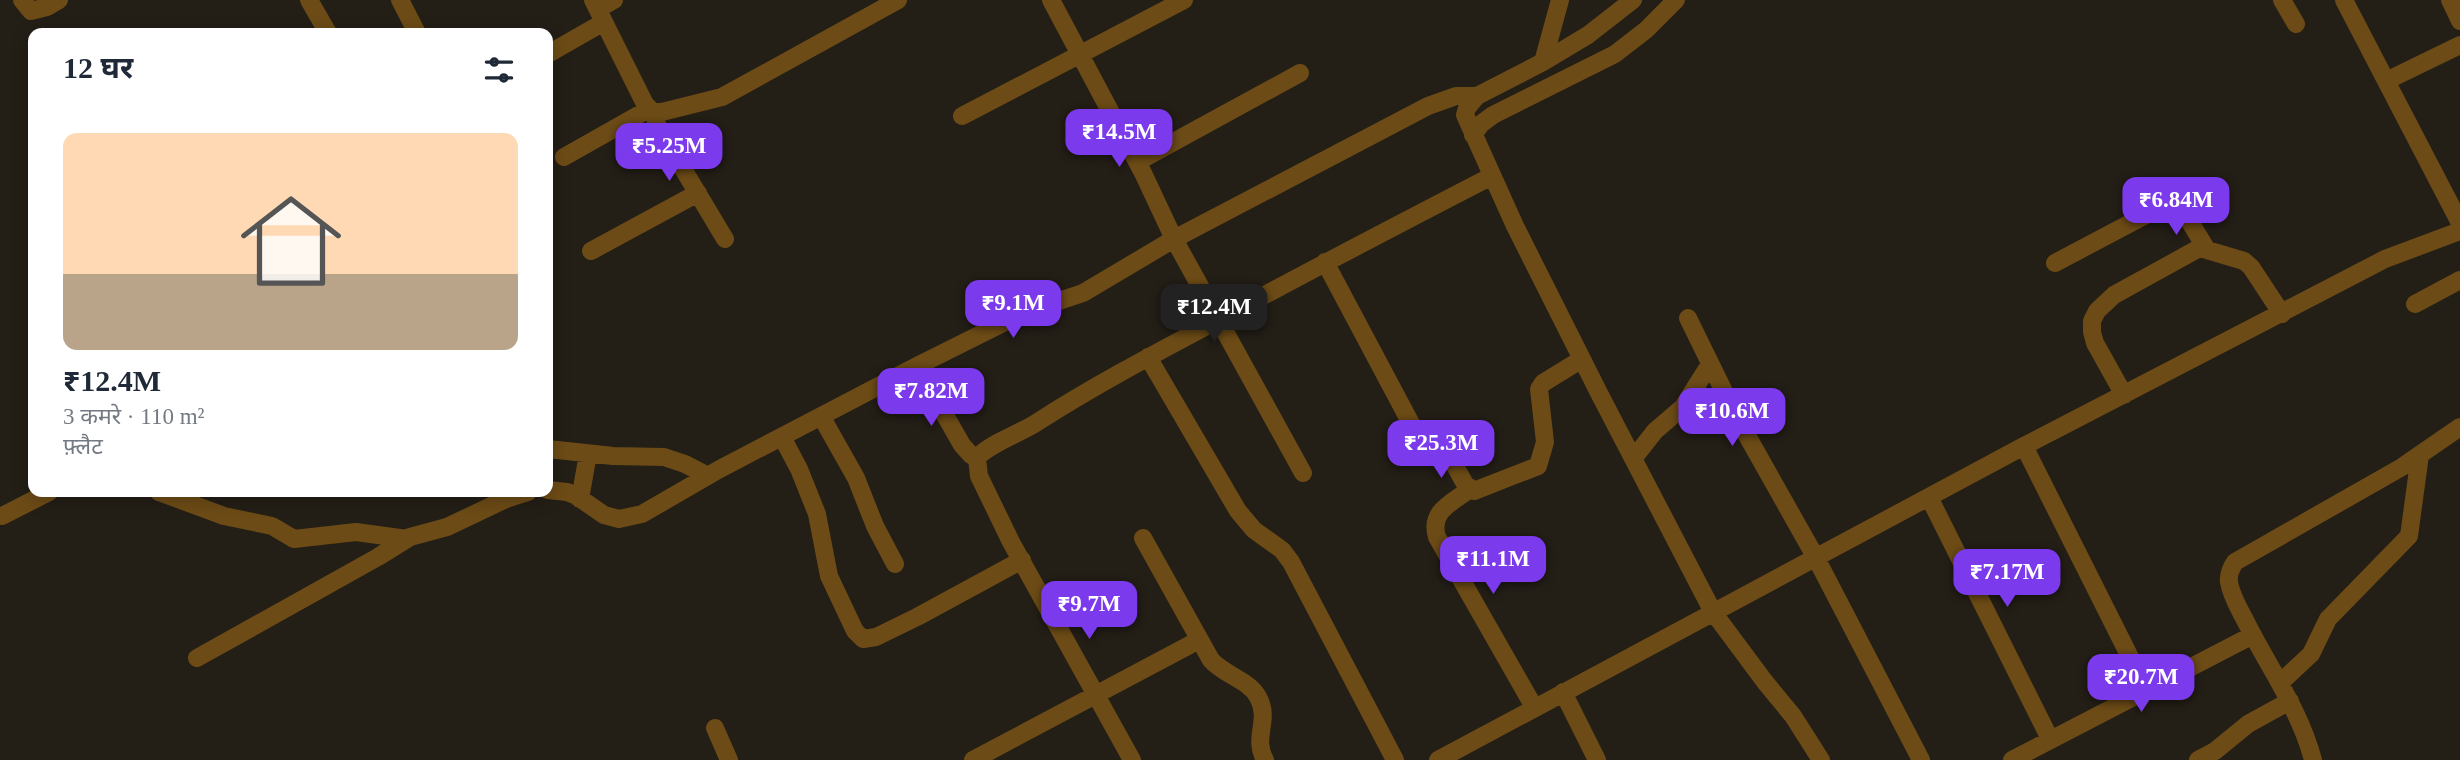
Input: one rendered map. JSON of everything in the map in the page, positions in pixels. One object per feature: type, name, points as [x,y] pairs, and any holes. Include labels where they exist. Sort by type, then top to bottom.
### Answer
[{"type":"street","points":[[22,0],[31,11],[37,11],[59,0]]},
{"type":"street","points":[[309,0],[325,28]]},
{"type":"street","points":[[400,0],[414,28]]},
{"type":"street","points":[[553,50],[598,10],[614,0]]},
{"type":"street","points":[[564,157],[651,110],[663,112],[723,97],[898,0]]},
{"type":"street","points":[[1051,0],[1137,162],[1174,239],[1303,472]]},
{"type":"street","points":[[962,116],[1184,0]]},
{"type":"street","points":[[1543,62],[1560,0]]},
{"type":"street","points":[[1633,0],[1598,28],[1543,62],[1477,96],[1465,115],[1582,359],[1713,612],[1793,716],[1821,760]]},
{"type":"street","points":[[1473,135],[1481,124],[1493,115],[1615,54],[1646,30],[1676,0]]},
{"type":"street","points":[[2282,0],[2296,24]]},
{"type":"street","points":[[2344,0],[2460,223]]},
{"type":"street","points":[[2450,0],[2460,20]]},
{"type":"street","points":[[598,10],[658,127],[725,239]]},
{"type":"street","points":[[2386,81],[2460,45]]},
{"type":"street","points":[[1137,162],[1300,72]]},
{"type":"street","points":[[553,491],[567,492],[604,515],[619,519],[653,509],[708,476],[917,366],[1023,313],[1083,293],[1174,239],[1428,106],[1457,96],[1477,96]]},
{"type":"street","points":[[977,458],[1076,397],[1148,357],[1492,176]]},
{"type":"street","points":[[591,251],[698,193]]},
{"type":"street","points":[[2055,263],[2166,206],[2175,206],[2184,212],[2203,246],[2213,252],[2244,261],[2251,267],[2282,314]]},
{"type":"street","points":[[1438,760],[2024,446],[2385,259],[2460,231]]},
{"type":"street","points":[[2124,395],[2095,343],[2092,321],[2097,311],[2113,295],[2203,246]]},
{"type":"street","points":[[1325,262],[1416,433],[1440,439],[1470,489]]},
{"type":"street","points":[[2415,304],[2460,280]]},
{"type":"street","points":[[1688,318],[1760,461],[1816,558],[1921,760]]},
{"type":"street","points":[[1148,357],[1237,511],[1254,530],[1282,550],[1292,562],[1395,760]]},
{"type":"street","points":[[1534,707],[1437,537],[1434,521],[1440,512],[1470,489],[1478,490],[1538,466],[1545,442],[1539,389],[1582,359]]},
{"type":"street","points":[[1633,459],[1655,431],[1683,407],[1710,364]]},
{"type":"street","points":[[917,366],[962,445],[977,458]]},
{"type":"street","points":[[821,416],[856,478],[875,526],[895,565]]},
{"type":"street","points":[[2313,760],[2290,701],[2232,592],[2228,581],[2230,569],[2235,562],[2420,455],[2460,427]]},
{"type":"street","points":[[782,437],[799,468],[817,514],[829,576],[855,631],[863,639],[876,637],[1022,560]]},
{"type":"street","points":[[2024,446],[2146,689]]},
{"type":"street","points":[[553,450],[664,457],[708,476]]},
{"type":"street","points":[[580,499],[588,454]]},
{"type":"street","points":[[2280,683],[2311,654],[2328,619],[2409,536],[2420,455]]},
{"type":"street","points":[[977,458],[979,475],[1022,560],[1132,760]]},
{"type":"street","points":[[2,516],[39,497]]},
{"type":"street","points":[[173,497],[224,516],[272,526],[290,538],[303,539],[356,532],[407,539]]},
{"type":"street","points":[[197,658],[378,557],[414,534],[447,527],[512,497]]},
{"type":"street","points":[[1929,497],[2050,739]]},
{"type":"street","points":[[1143,538],[1199,640],[1217,667],[1252,689],[1259,699],[1264,715],[1259,748],[1265,760]]},
{"type":"street","points":[[2012,760],[2253,635]]},
{"type":"street","points":[[973,760],[1199,640]]},
{"type":"street","points":[[1563,692],[1597,760]]},
{"type":"street","points":[[2197,760],[2215,751],[2248,724],[2290,701]]},
{"type":"street","points":[[715,728],[729,760]]}]
